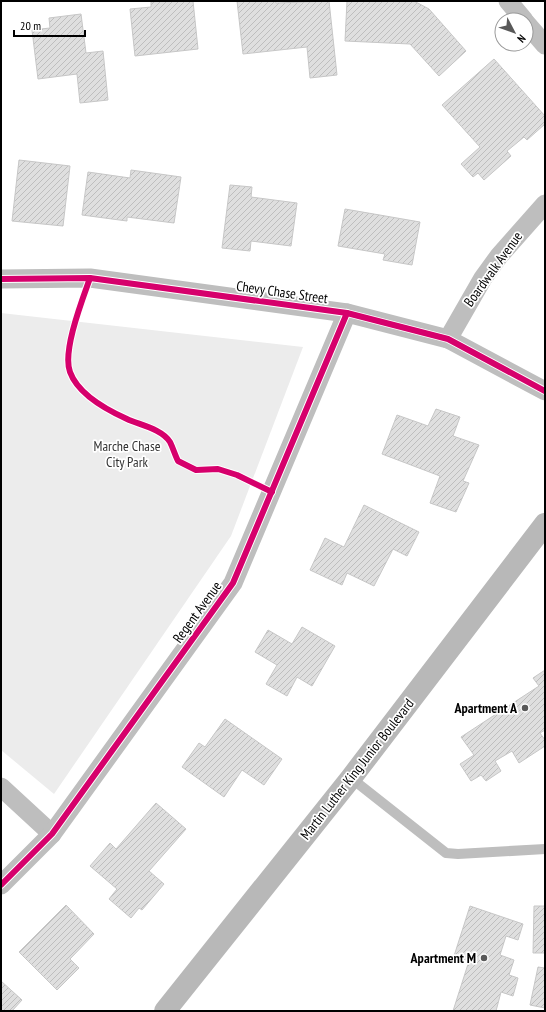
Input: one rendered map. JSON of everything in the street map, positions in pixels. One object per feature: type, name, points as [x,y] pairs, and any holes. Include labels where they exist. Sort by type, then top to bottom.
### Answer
[{"type":"main road","name":"Martin Luther King Junior Boulevard","points":[[166,1011],[351,778],[545,524]]},
{"type":"street","points":[[508,1],[517,12]]},
{"type":"street","points":[[534,32],[545,44]]},
{"type":"street","name":"Boardwalk Avenue","points":[[448,339],[487,272],[499,256],[545,204]]},
{"type":"street","name":"Chevy Chase Street","points":[[1,279],[90,278],[347,313],[448,339],[545,391]]},
{"type":"street","name":"Regent Avenue","points":[[1,885],[52,834],[233,582],[347,313]]},
{"type":"street","points":[[1,787],[52,834]]},
{"type":"lane","points":[[351,778],[446,853],[458,854],[545,849]]},
{"type":"green space","name":"Marche Chase City Park","points":[[1,313],[303,347],[231,536],[54,794],[1,750]]},
{"type":"building","points":[[193,1],[198,49],[135,56],[130,9],[151,7],[151,2]]},
{"type":"building","points":[[237,1],[275,1],[276,3],[329,1],[337,75],[310,78],[307,47],[243,54]]},
{"type":"building","points":[[347,1],[414,1],[429,9],[466,51],[439,76],[410,44],[345,41]]},
{"type":"building","points":[[81,14],[86,53],[103,51],[108,100],[80,103],[77,74],[38,79],[32,30],[50,28],[49,18]]},
{"type":"building","points":[[494,59],[545,116],[545,124],[527,140],[524,137],[507,151],[511,156],[484,180],[478,173],[473,177],[461,164],[480,147],[442,105]]},
{"type":"building","points":[[19,160],[70,166],[63,226],[12,221]]},
{"type":"building","points":[[131,170],[181,177],[174,223],[127,217],[127,221],[82,215],[88,172],[130,178]]},
{"type":"building","points":[[230,185],[252,187],[251,197],[297,203],[291,246],[251,241],[250,251],[222,248]]},
{"type":"building","points":[[345,209],[420,222],[412,265],[383,260],[385,254],[338,246]]},
{"type":"building","points":[[436,409],[460,417],[453,436],[479,445],[463,481],[469,483],[456,512],[430,503],[440,476],[382,454],[397,415],[428,426]]},
{"type":"building","points":[[364,505],[419,532],[407,556],[393,549],[374,586],[347,573],[342,585],[310,570],[325,538],[344,547]]},
{"type":"building","points":[[302,627],[335,646],[312,686],[297,677],[287,696],[266,684],[277,665],[255,652],[268,630],[292,644]]},
{"type":"building","name":"Apartment A","points":[[545,670],[545,730],[540,733],[545,740],[545,746],[519,763],[512,751],[495,761],[501,771],[486,781],[481,775],[471,781],[460,764],[474,755],[461,737],[539,686],[533,678]]},
{"type":"building","points":[[225,719],[282,759],[264,785],[242,770],[224,797],[182,767],[199,743],[205,747]]},
{"type":"building","points":[[156,803],[186,829],[149,871],[164,884],[142,910],[139,908],[131,918],[109,899],[117,889],[90,866],[110,843],[116,849]]},
{"type":"building","points":[[66,905],[94,934],[70,959],[79,968],[57,990],[19,952]]},
{"type":"building","name":"Apartment M","points":[[470,906],[523,924],[518,940],[506,936],[500,955],[514,960],[509,975],[518,978],[513,996],[501,992],[496,1011],[453,1011],[469,961],[454,956]]},
{"type":"building","points":[[534,906],[545,906],[545,953],[533,953]]},
{"type":"building","points":[[538,967],[545,968],[545,1008],[530,1005]]},
{"type":"building","points":[[1,981],[22,1000],[12,1011],[1,1011]]},
{"type":"cycle path","points":[[90,278],[78,311],[69,351],[68,363],[70,372],[79,387],[102,406],[127,419],[162,434],[170,442],[178,461],[196,470],[218,469],[237,475],[272,492]]},
{"type":"cycle path","points":[[1,279],[90,278],[347,313],[448,339],[545,391]]},
{"type":"cycle path","points":[[1,885],[52,834],[233,583],[347,313]]},
{"type":"place","name":"Apartment A","points":[[525,708]]},
{"type":"place","name":"Apartment M","points":[[484,958]]}]
